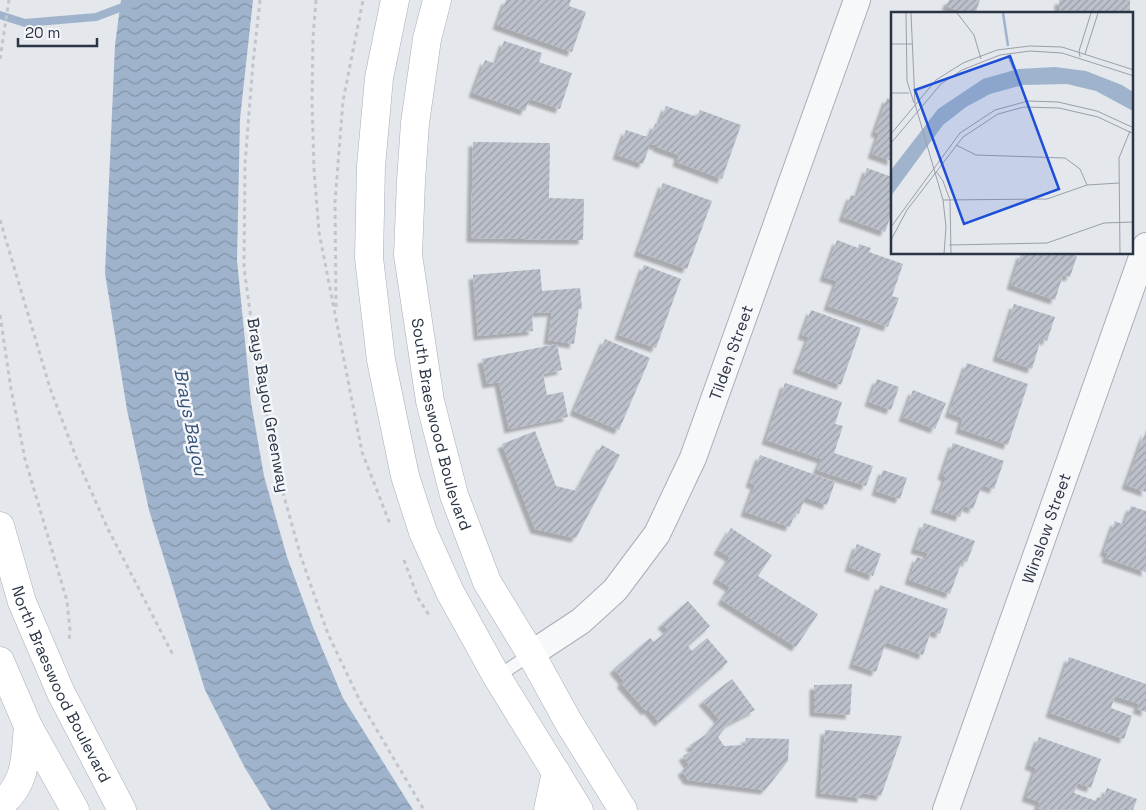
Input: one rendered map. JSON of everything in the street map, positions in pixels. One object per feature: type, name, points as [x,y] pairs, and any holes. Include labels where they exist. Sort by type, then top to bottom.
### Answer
[{"type":"main road","points":[[395,0],[379,78],[371,166],[369,258],[381,360],[405,476],[423,532],[450,592],[497,677],[579,810]]},
{"type":"main road","name":"South Braeswood Boulevard","points":[[438,0],[427,39],[415,123],[408,255],[430,401],[454,495],[487,582],[569,723],[623,810]]},
{"type":"main road","name":"North Braeswood Boulevard","points":[[0,526],[22,602],[62,693],[122,810]]},
{"type":"main road","points":[[0,661],[28,726],[75,810]]},
{"type":"main road","points":[[0,805],[16,789],[24,772],[28,726]]},
{"type":"main road","points":[[548,810],[556,772]]},
{"type":"street","name":"Tilden Street","points":[[530,654],[581,621],[615,590],[657,534],[693,458],[857,0]]},
{"type":"street","name":"Winslow Street","points":[[946,810],[1146,246]]},
{"type":"lane","points":[[497,677],[530,654]]},
{"type":"path","points":[[0,59],[9,0]]},
{"type":"path","name":"Brays Bayou Greenway","points":[[260,0],[245,164],[244,268],[255,348],[276,468],[301,558],[328,634],[361,703],[424,810]]},
{"type":"path","points":[[336,317],[335,202],[343,101],[363,0]]},
{"type":"path","points":[[0,220],[50,388],[76,457],[107,527],[173,655]]},
{"type":"path","points":[[0,315],[11,389],[25,459],[67,601],[70,630],[68,648]]},
{"type":"water","name":"Brays Bayou","points":[[121,0],[253,0],[240,119],[237,260],[251,402],[264,476],[287,557],[313,627],[343,698],[413,810],[271,810],[245,768],[205,690],[149,510],[127,410],[105,273],[115,45]]},
{"type":"building","points":[[506,0],[571,0],[569,6],[586,12],[572,52],[497,25]]},
{"type":"building","points":[[949,0],[980,0],[976,12],[962,12],[946,6]]},
{"type":"building","points":[[1059,0],[1130,0],[1130,12],[1076,12],[1059,10]]},
{"type":"building","points":[[504,41],[542,53],[539,62],[572,73],[560,109],[530,99],[525,111],[473,93],[485,60],[496,64]]},
{"type":"building","points":[[887,98],[891,100],[891,161],[872,154],[879,134],[875,132]]},
{"type":"building","points":[[666,106],[697,117],[700,110],[741,125],[722,179],[677,162],[679,155],[657,147],[658,145],[650,145],[643,164],[617,155],[626,130],[650,136],[655,124],[659,125]]},
{"type":"building","points":[[473,142],[550,143],[549,198],[584,199],[583,240],[471,238]]},
{"type":"building","points":[[867,168],[891,177],[891,215],[885,232],[843,217],[851,195],[857,197]]},
{"type":"building","points":[[663,183],[712,201],[687,269],[638,252]]},
{"type":"building","points":[[837,240],[858,248],[859,244],[871,248],[869,252],[903,264],[892,296],[899,298],[888,327],[828,306],[837,281],[824,277]]},
{"type":"building","points":[[1021,255],[1077,256],[1070,277],[1063,275],[1055,300],[1011,285]]},
{"type":"building","points":[[644,265],[681,279],[656,348],[619,335]]},
{"type":"building","points":[[540,269],[542,291],[580,288],[582,309],[579,309],[574,344],[548,340],[552,312],[532,313],[533,331],[478,336],[473,275]]},
{"type":"building","points":[[1014,304],[1055,317],[1047,341],[1041,339],[1032,369],[997,357]]},
{"type":"building","points":[[811,310],[861,328],[841,385],[797,369],[809,337],[802,335]]},
{"type":"building","points":[[605,339],[650,358],[619,430],[574,411]]},
{"type":"building","points":[[557,344],[562,370],[543,374],[547,395],[563,392],[568,417],[509,429],[499,382],[487,384],[482,359]]},
{"type":"building","points":[[967,363],[1028,384],[1008,445],[960,429],[963,418],[949,413]]},
{"type":"building","points":[[877,379],[899,387],[891,410],[869,402]]},
{"type":"building","points":[[785,383],[842,402],[835,424],[843,426],[834,453],[873,466],[866,486],[817,470],[822,459],[766,440]]},
{"type":"building","points":[[913,390],[946,403],[935,429],[903,417]]},
{"type":"building","points":[[1146,430],[1146,492],[1126,485]]},
{"type":"building","points":[[535,431],[556,486],[577,491],[602,445],[620,455],[576,538],[535,529],[502,444]]},
{"type":"building","points":[[953,443],[1004,461],[994,489],[982,485],[973,509],[964,506],[960,517],[935,509],[946,477],[942,475]]},
{"type":"building","points":[[760,455],[835,482],[827,505],[805,497],[799,514],[795,513],[790,527],[745,512],[755,485],[750,483]]},
{"type":"building","points":[[883,470],[907,478],[900,499],[876,491]]},
{"type":"building","points":[[1131,506],[1146,511],[1146,572],[1106,558],[1108,553],[1104,552],[1115,521],[1124,525]]},
{"type":"building","points":[[924,523],[975,541],[967,562],[962,561],[950,594],[909,580],[917,557],[925,560],[928,553],[915,549]]},
{"type":"building","points":[[731,528],[772,555],[758,576],[818,614],[796,647],[722,600],[730,587],[717,579],[730,557],[718,550]]},
{"type":"building","points":[[857,544],[881,554],[873,576],[849,567]]},
{"type":"building","points":[[880,585],[948,609],[940,634],[931,631],[923,655],[886,642],[876,672],[853,664]]},
{"type":"building","points":[[688,601],[710,626],[688,646],[692,651],[707,638],[728,662],[659,722],[648,709],[646,711],[621,683],[624,681],[614,669],[650,638],[654,642],[668,630],[662,624]]},
{"type":"building","points":[[1069,657],[1146,684],[1146,712],[1137,709],[1139,704],[1115,696],[1111,708],[1132,716],[1124,739],[1050,713]]},
{"type":"building","points":[[732,679],[755,710],[728,724],[718,737],[724,746],[745,745],[746,738],[789,739],[788,761],[765,790],[688,780],[682,771],[689,765],[683,756],[694,750],[690,745],[707,734],[719,719],[703,701]]},
{"type":"building","points":[[852,684],[850,715],[814,712],[814,685]]},
{"type":"building","points":[[825,730],[902,736],[881,796],[862,793],[862,798],[820,793]]},
{"type":"building","points":[[1039,737],[1101,759],[1091,788],[1078,783],[1074,793],[1096,801],[1097,797],[1103,799],[1107,788],[1137,799],[1133,810],[1037,809],[1040,802],[1026,797],[1036,768],[1029,765]]},
{"type":"waterway","points":[[0,15],[25,23],[96,17],[141,0]]}]
